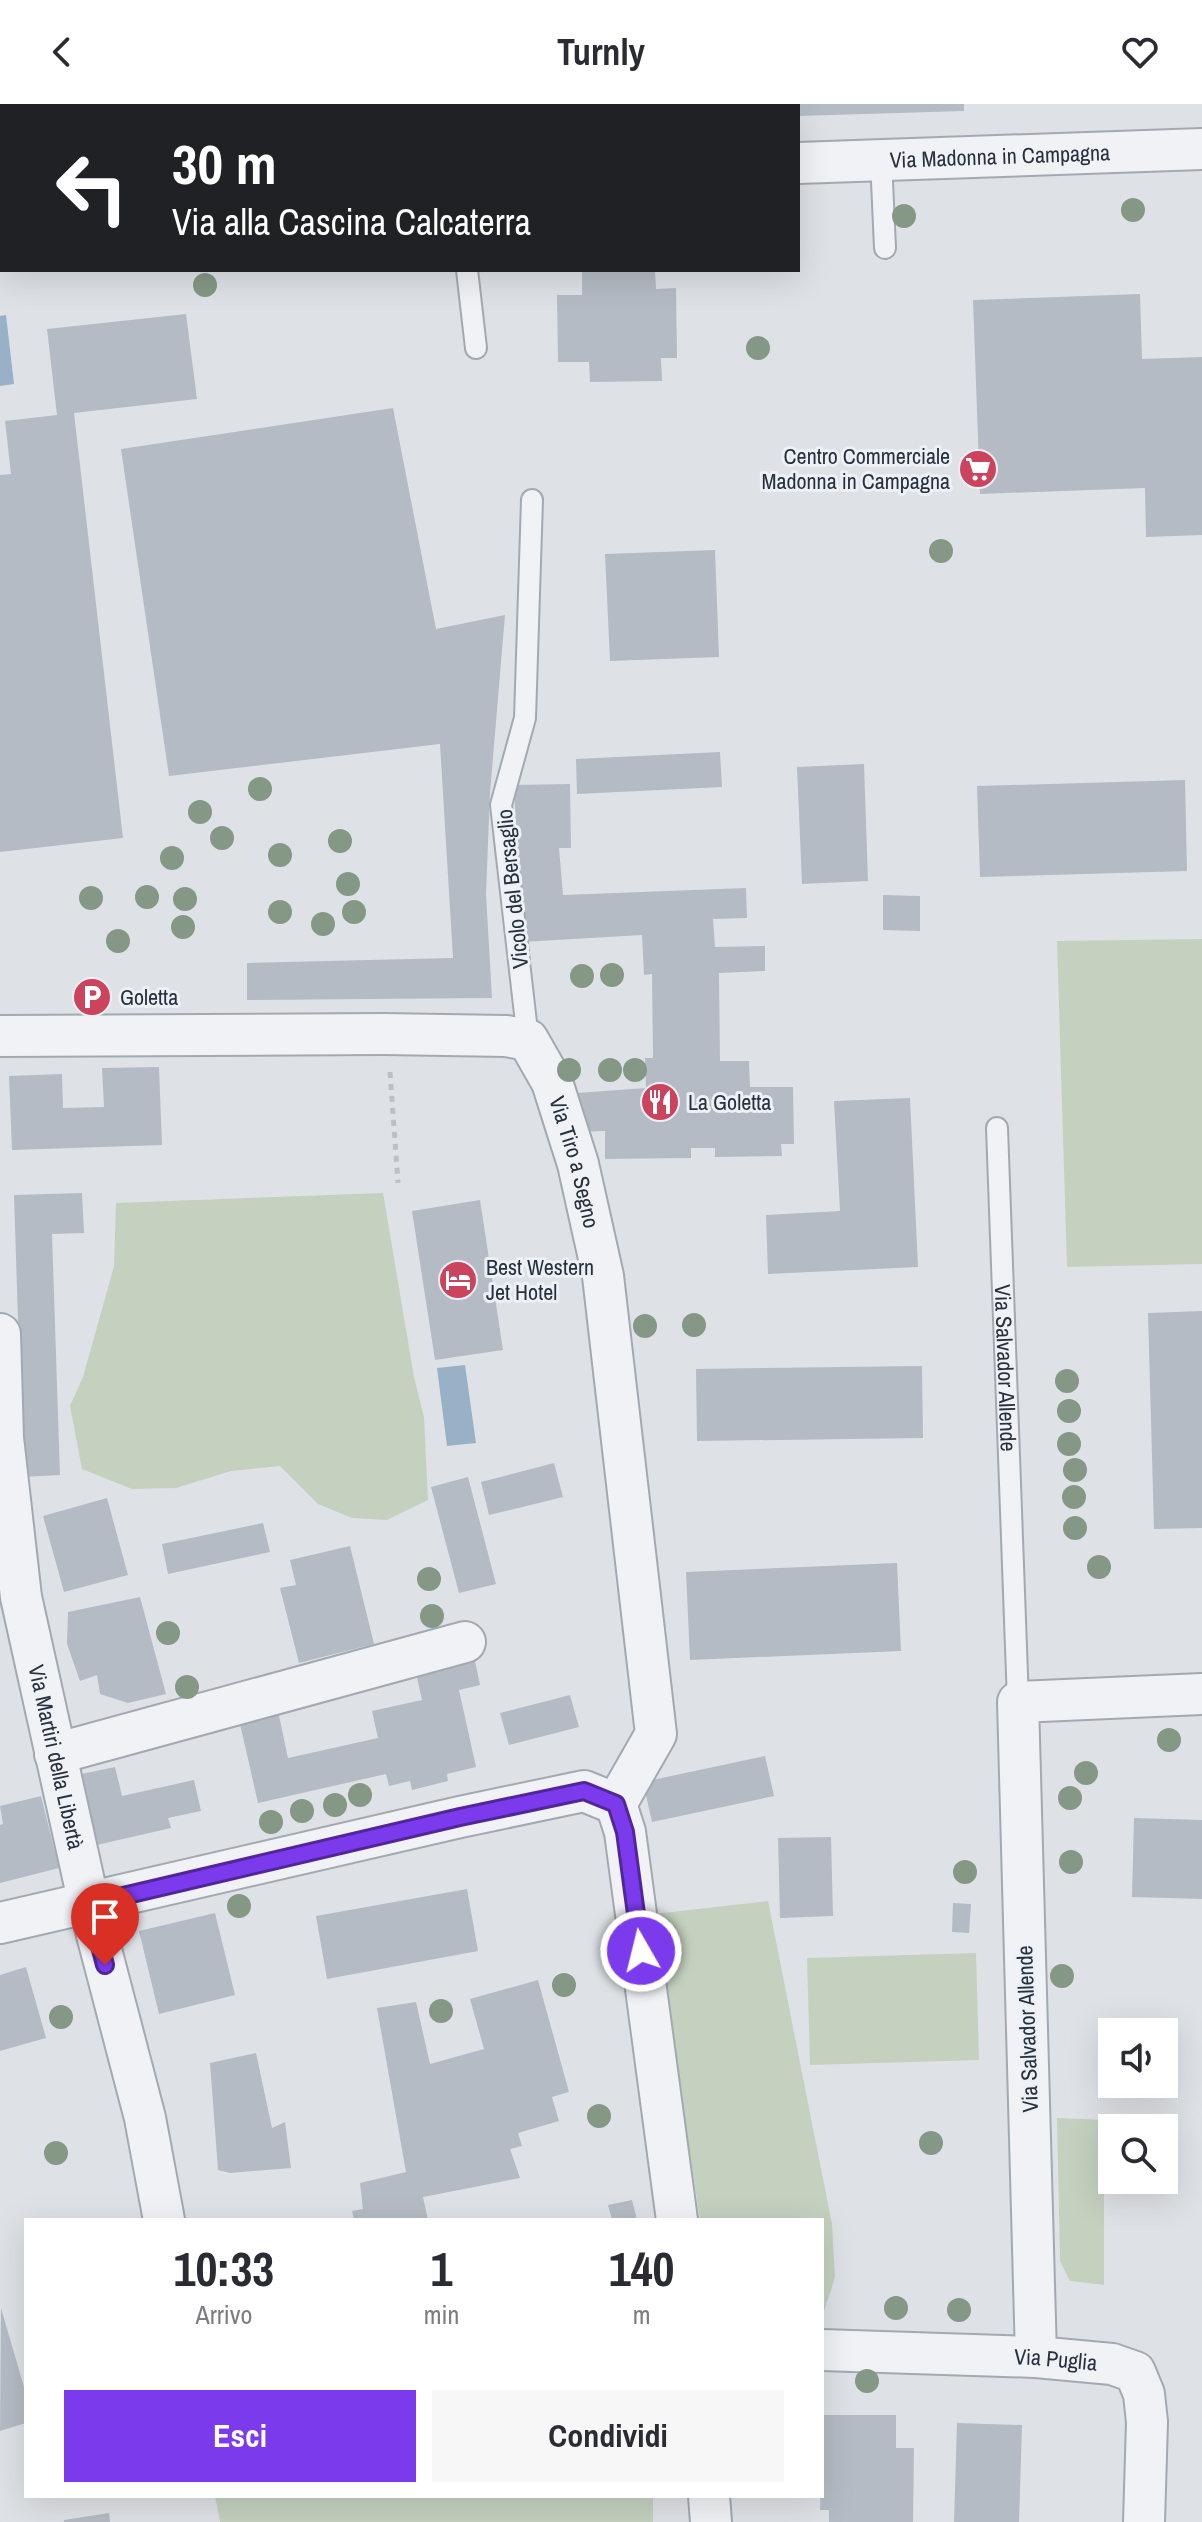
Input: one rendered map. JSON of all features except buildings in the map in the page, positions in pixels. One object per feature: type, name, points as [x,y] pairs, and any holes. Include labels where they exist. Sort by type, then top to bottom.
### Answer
[{"type":"street","name":"Via Madonna in Campagna","points":[[800,163],[1202,149]]},
{"type":"street","points":[[0,1036],[384,1034],[506,1036],[528,1040]]},
{"type":"street","name":"Via Tiro a Segno","points":[[528,1040],[552,1082],[578,1164],[603,1276],[651,1687],[656,1734],[616,1804]]},
{"type":"street","name":"Via Martiri della Libertà","points":[[0,1334],[3,1438],[21,1597],[89,1904],[145,2118],[164,2218]]},
{"type":"street","points":[[55,1754],[465,1642]]},
{"type":"street","points":[[1018,1702],[1202,1694]]},
{"type":"street","name":"Via Salvador Allende","points":[[1018,1702],[1036,2357]]},
{"type":"street","points":[[0,1923],[584,1791],[616,1804],[625,1832],[677,2218]]},
{"type":"street","name":"Via Puglia","points":[[824,2350],[1036,2357],[1112,2364],[1135,2372],[1144,2394],[1147,2422],[1144,2522]]},
{"type":"street","points":[[709,2498],[711,2522]]},
{"type":"lane","points":[[881,159],[885,248]]},
{"type":"lane","points":[[467,272],[476,348]]},
{"type":"lane","name":"Vicolo del Bersaglio","points":[[528,1040],[501,805],[525,718],[532,500]]},
{"type":"lane","name":"Via Salvador Allende","points":[[997,1128],[1018,1702]]},
{"type":"path","points":[[384,1034],[391,1078],[398,1183]]},
{"type":"green space","points":[[1202,939],[1202,1264],[1067,1267],[1057,941]]},
{"type":"green space","points":[[383,1193],[414,1377],[424,1417],[428,1500],[387,1520],[352,1518],[318,1504],[280,1466],[231,1471],[176,1488],[132,1489],[82,1469],[70,1406],[83,1377],[114,1266],[116,1203]]},
{"type":"green space","points":[[768,1901],[832,2224],[835,2277],[824,2312],[824,2218],[700,2218],[654,1914]]},
{"type":"green space","points":[[976,1953],[979,2060],[810,2065],[807,1958]]},
{"type":"green space","points":[[1057,2118],[1098,2120],[1098,2194],[1104,2194],[1104,2285],[1070,2281],[1060,2261]]},
{"type":"green space","points":[[215,2498],[653,2498],[653,2522],[220,2522]]},
{"type":"water","points":[[6,315],[14,384],[0,386],[0,316]]},
{"type":"water","points":[[465,1365],[476,1443],[447,1446],[437,1368]]},
{"type":"place","name":"Centro Commerciale Madonna in Campagna","points":[[978,469]]},
{"type":"place","name":"Goletta","points":[[92,997]]},
{"type":"place","name":"La Goletta","points":[[660,1102]]},
{"type":"place","name":"Best Western Jet Hotel","points":[[458,1280]]},
{"type":"route","points":[[105,1965],[89,1904],[584,1791],[616,1804],[625,1832],[641,1951]]}]
